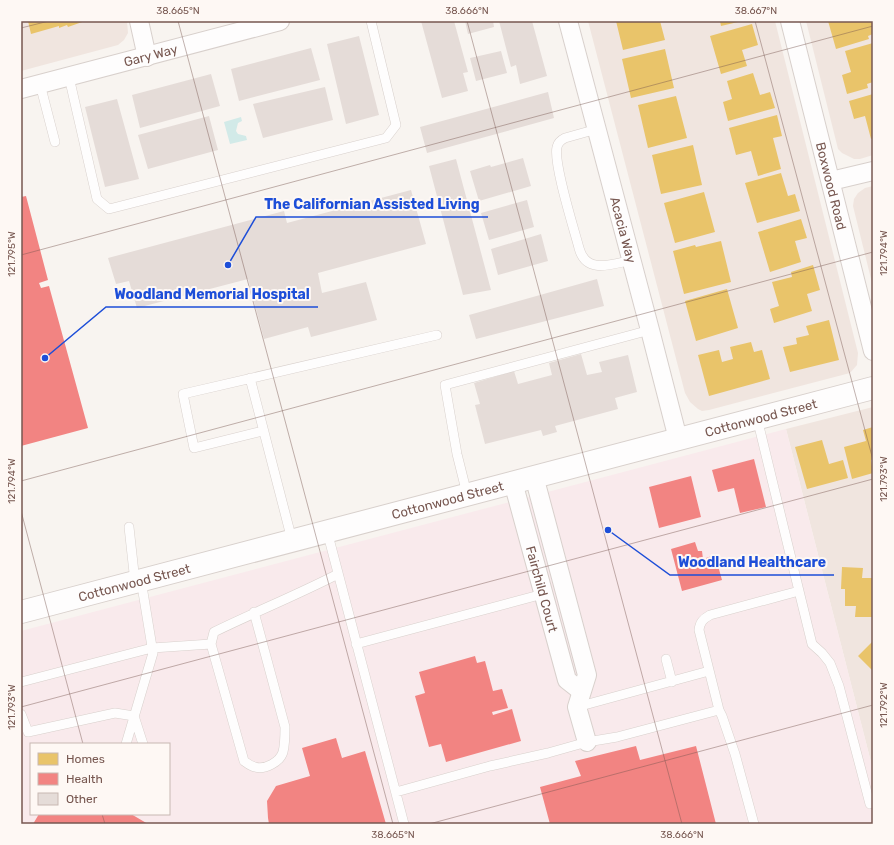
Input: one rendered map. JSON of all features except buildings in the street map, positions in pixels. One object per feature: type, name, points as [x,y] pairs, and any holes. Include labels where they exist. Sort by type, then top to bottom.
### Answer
[{"type":"street","points":[[139,21],[147,57]]},
{"type":"street","name":"Gary Way","points":[[21,89],[280,21]]},
{"type":"street","name":"Acacia Way","points":[[568,21],[678,439]]},
{"type":"street","name":"Boxwood Road","points":[[790,21],[873,351]]},
{"type":"street","points":[[831,181],[873,171]]},
{"type":"street","name":"Cottonwood Street","points":[[21,612],[873,388]]},
{"type":"street","name":"Fairchild Court","points":[[534,476],[588,675],[579,699]]},
{"type":"street","name":"Fairchild Court","points":[[513,482],[567,680],[579,699]]},
{"type":"street","points":[[579,699],[587,742]]},
{"type":"lane","points":[[69,77],[97,199],[109,209],[386,138],[396,125],[370,21]]},
{"type":"lane","points":[[40,84],[55,142]]},
{"type":"lane","points":[[597,129],[565,138],[561,140],[557,146],[556,155],[559,170],[579,248],[584,259],[594,266],[603,266],[632,260]]},
{"type":"lane","points":[[467,494],[445,384],[650,330]]},
{"type":"lane","points":[[263,431],[194,448],[183,394],[437,335]]},
{"type":"lane","points":[[250,378],[292,540]]},
{"type":"lane","points":[[757,418],[812,644],[822,652],[830,663],[839,686],[870,804]]},
{"type":"lane","points":[[126,743],[153,653],[138,581],[129,527]]},
{"type":"lane","points":[[327,531],[404,824]]},
{"type":"lane","points":[[254,612],[285,727],[283,752],[281,758],[276,762],[256,768],[244,760],[211,644],[214,632],[254,612],[298,594],[338,574]]},
{"type":"lane","points":[[754,824],[735,754],[719,710],[699,630],[700,623],[710,615],[799,591]]},
{"type":"lane","points":[[356,644],[543,594]]},
{"type":"lane","points":[[21,682],[152,648],[211,644]]},
{"type":"lane","points":[[666,659],[672,682]]},
{"type":"lane","points":[[579,699],[672,682],[709,671]]},
{"type":"lane","points":[[396,792],[490,766],[548,753],[587,742],[617,737],[719,710]]},
{"type":"lane","points":[[21,714],[28,732],[115,713],[134,716]]},
{"type":"lane","points":[[134,716],[143,743]]},
{"type":"shaded area","points":[[21,21],[127,21],[128,33],[124,40],[118,45],[21,71]]},
{"type":"shaded area","points":[[588,21],[775,21],[858,353],[857,365],[850,373],[709,410],[702,411],[690,402],[685,393]]},
{"type":"shaded area","points":[[806,21],[873,21],[873,155],[860,159],[854,159],[842,153],[838,149]]},
{"type":"shaded area","points":[[873,186],[873,287],[853,206],[854,199],[858,193],[865,188]]},
{"type":"shaded area","points":[[873,407],[873,770],[786,429]]},
{"type":"shaded area","points":[[786,429],[873,770],[873,824],[21,824],[21,631]]},
{"type":"water","points":[[241,117],[242,121],[238,123],[236,131],[238,134],[246,136],[247,140],[230,144],[224,122]]},
{"type":"place","name":"The Californian Assisted Living","points":[[228,265]]},
{"type":"place","name":"Woodland Memorial Hospital","points":[[45,358]]},
{"type":"place","name":"Woodland Healthcare","points":[[608,530]]}]
